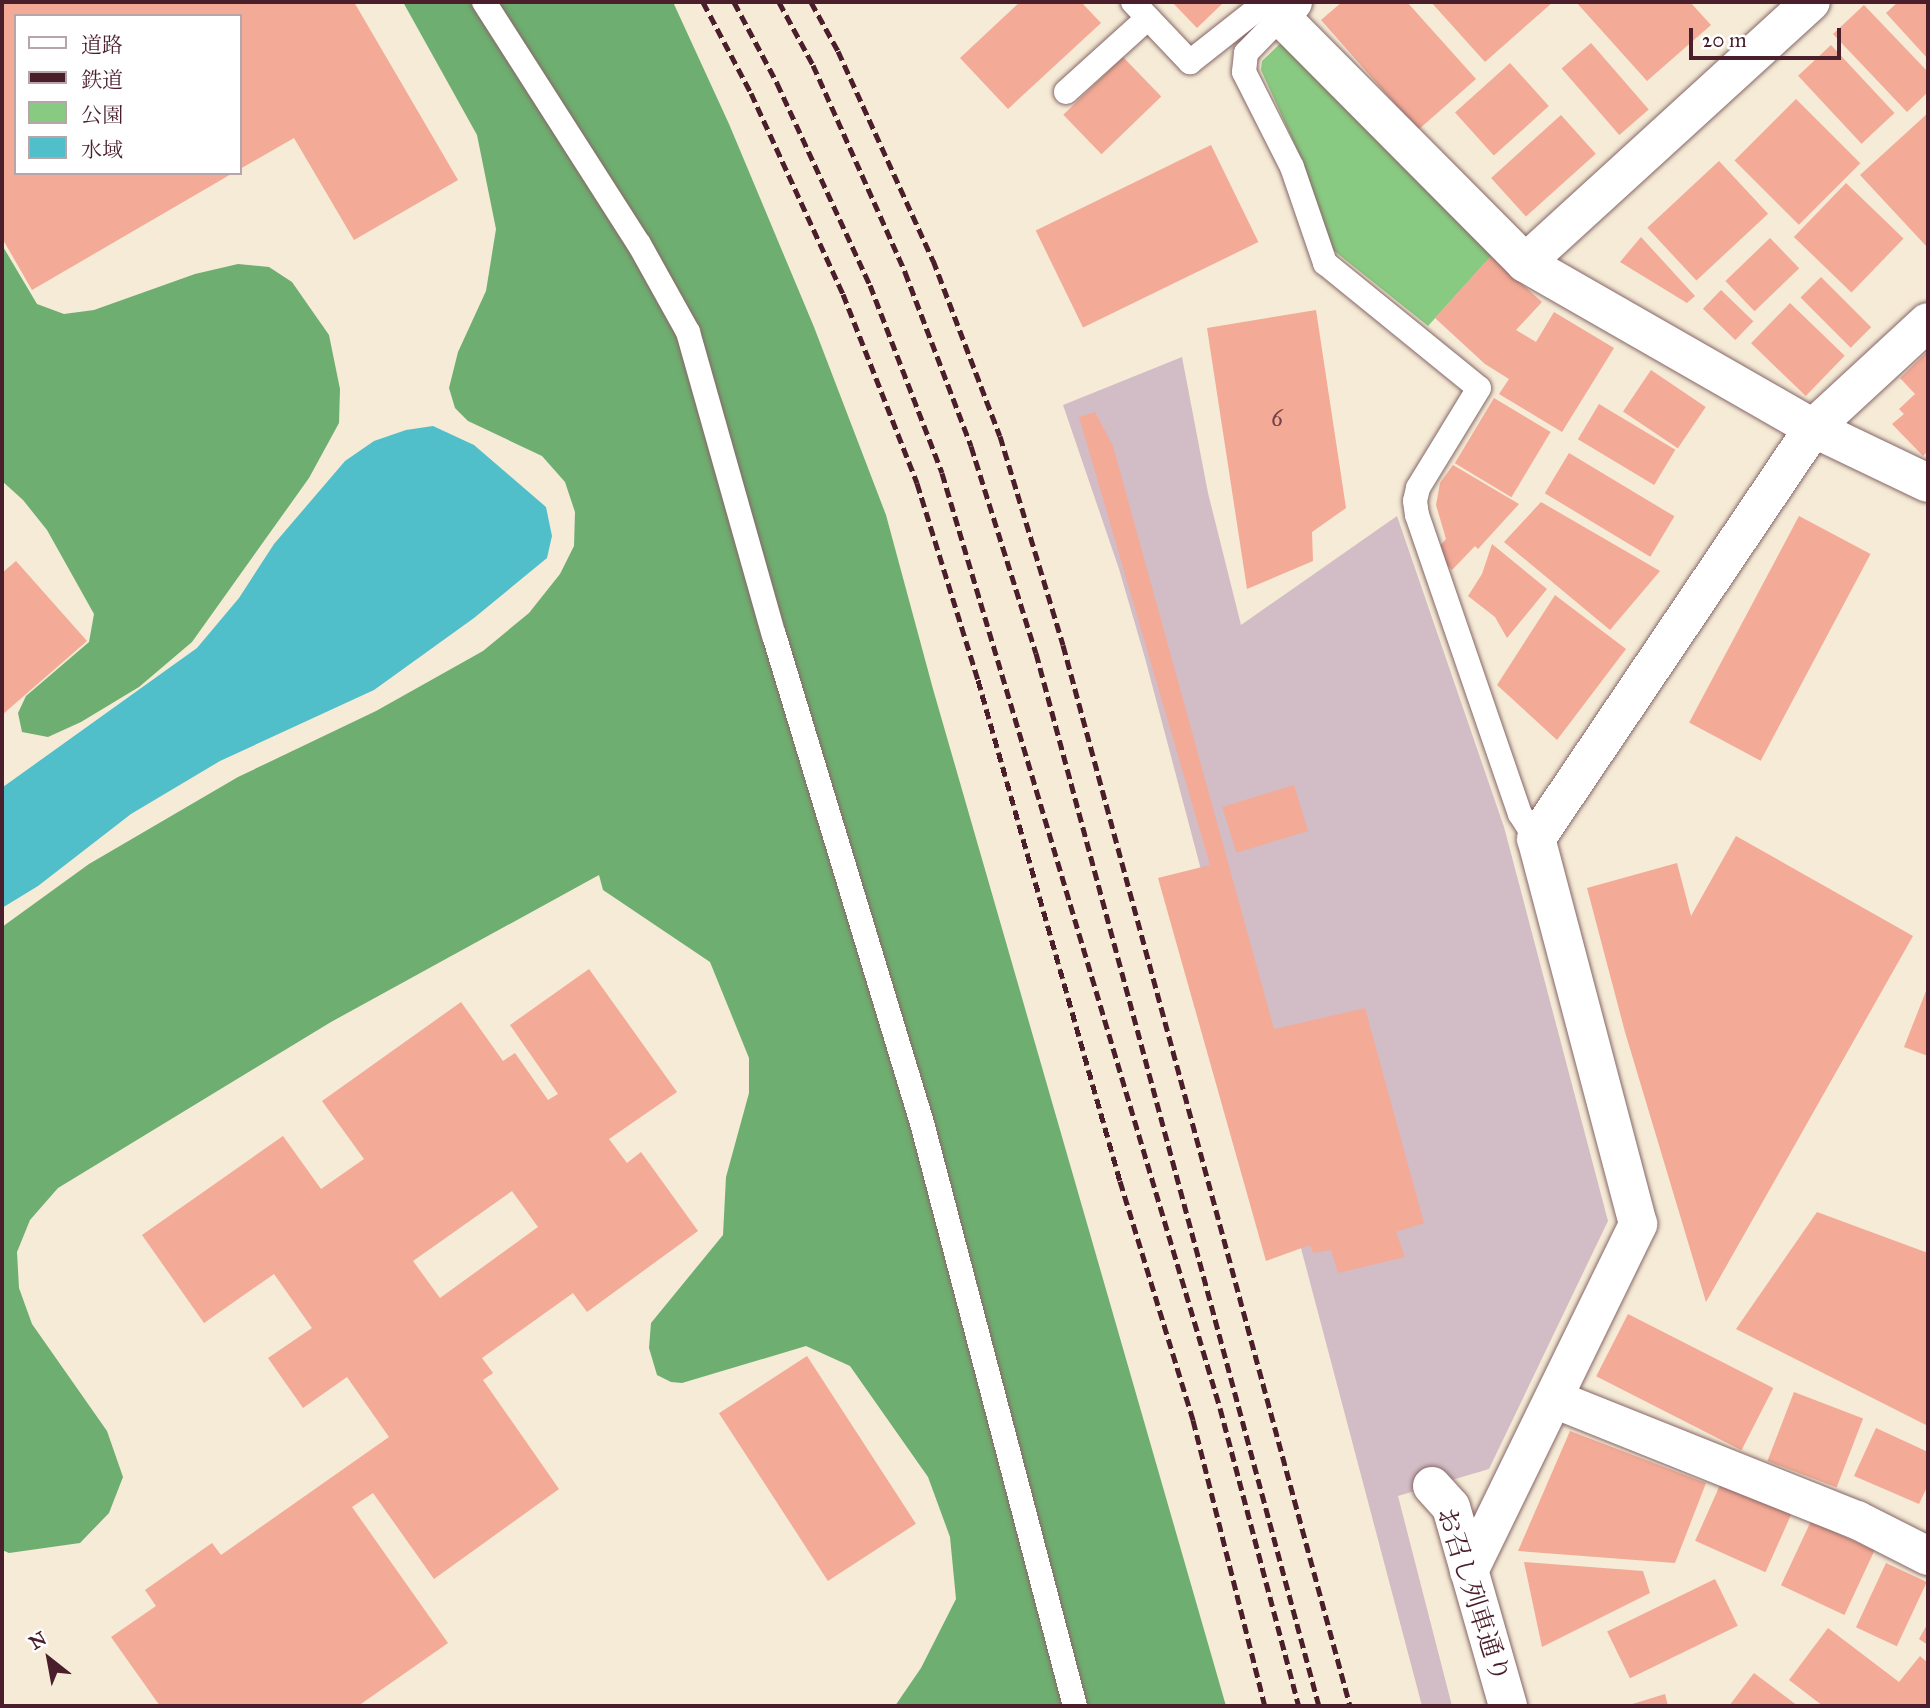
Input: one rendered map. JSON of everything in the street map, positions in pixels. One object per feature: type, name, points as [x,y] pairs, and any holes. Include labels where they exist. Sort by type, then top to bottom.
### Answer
[{"type":"street","points":[[1525,263],[1811,2]]},
{"type":"street","points":[[1287,9],[1525,263],[1813,428],[1928,483]]},
{"type":"street","points":[[1469,1571],[1638,1224],[1536,839],[1813,428],[1928,322]]},
{"type":"street","points":[[1554,1399],[1857,1520],[1928,1556]]},
{"type":"street","name":"お召し列車通り","points":[[1432,1486],[1451,1507],[1508,1706]]},
{"type":"lane","points":[[484,2],[639,244],[688,332],[774,635],[922,1123],[1075,1706]]},
{"type":"lane","points":[[1066,92],[1141,10],[1190,62],[1261,6],[1287,9]]},
{"type":"lane","points":[[1287,9],[1246,53],[1244,72],[1292,167],[1325,262],[1479,388],[1418,488],[1415,501],[1417,515],[1520,814],[1536,839]]},
{"type":"shaded area","points":[[1182,357],[1208,493],[1241,625],[1397,516],[1504,827],[1608,1221],[1489,1469],[1398,1496],[1452,1706],[1422,1706],[1145,658],[1119,569],[1063,405]]},
{"type":"green space","points":[[403,2],[673,2],[729,124],[814,327],[886,515],[933,689],[1226,1706],[895,1706],[921,1668],[956,1599],[950,1537],[928,1477],[850,1366],[806,1346],[682,1383],[671,1382],[657,1375],[649,1348],[651,1323],[723,1235],[726,1177],[749,1093],[749,1058],[710,962],[603,890],[599,875],[331,1022],[58,1188],[30,1220],[17,1252],[19,1288],[32,1324],[107,1431],[123,1477],[109,1513],[80,1543],[9,1553],[2,1550],[2,927],[89,864],[238,777],[376,711],[483,651],[529,613],[560,574],[574,546],[575,512],[565,482],[542,456],[468,421],[455,408],[449,388],[458,352],[486,291],[496,229],[477,135]]},
{"type":"green space","points":[[1284,40],[1494,253],[1428,326],[1333,250],[1323,229],[1301,158],[1261,70],[1262,61]]},
{"type":"green space","points":[[2,245],[37,304],[64,314],[94,310],[195,274],[238,264],[269,267],[292,282],[329,335],[340,389],[339,423],[309,478],[192,642],[139,687],[81,722],[48,737],[22,732],[18,713],[26,696],[89,642],[94,614],[47,530],[23,500],[2,481]]},
{"type":"water","points":[[433,426],[474,445],[546,507],[552,536],[547,558],[474,618],[374,690],[220,761],[131,814],[38,886],[2,908],[3,787],[197,648],[239,598],[274,544],[345,461],[374,441],[406,430]]},
{"type":"building","points":[[2,2],[354,2],[458,180],[354,240],[294,138],[242,168],[242,14],[14,14],[14,175],[230,175],[32,290],[2,238]]},
{"type":"building","points":[[1020,2],[1081,2],[1101,23],[1008,109],[960,58]]},
{"type":"building","points":[[1172,2],[1224,2],[1197,28]]},
{"type":"building","points":[[1342,2],[1407,2],[1476,79],[1418,130],[1321,20]]},
{"type":"building","points":[[1431,2],[1553,2],[1485,62]]},
{"type":"building","points":[[1576,2],[1690,2],[1711,25],[1647,81]]},
{"type":"building","points":[[1898,2],[1928,2],[1928,59],[1886,13]]},
{"type":"building","points":[[1864,5],[1928,72],[1928,92],[1907,112],[1833,34]]},
{"type":"building","points":[[1591,43],[1649,109],[1619,135],[1562,69]]},
{"type":"building","points":[[1831,45],[1894,113],[1862,144],[1798,76]]},
{"type":"building","points":[[1123,57],[1161,97],[1102,154],[1063,115]]},
{"type":"building","points":[[1510,63],[1549,106],[1494,156],[1455,113]]},
{"type":"building","points":[[1796,99],[1860,163],[1799,225],[1734,161]]},
{"type":"building","points":[[1928,113],[1928,245],[1927,247],[1860,175]]},
{"type":"building","points":[[1561,115],[1596,154],[1526,217],[1491,178]]},
{"type":"building","points":[[1211,145],[1258,242],[1083,328],[1036,230]]},
{"type":"building","points":[[1719,161],[1768,214],[1696,280],[1647,228]]},
{"type":"building","points":[[1846,183],[1904,239],[1851,293],[1794,237]]},
{"type":"building","points":[[1641,237],[1695,296],[1687,303],[1620,262]]},
{"type":"building","points":[[1770,238],[1799,268],[1755,311],[1725,281]]},
{"type":"building","points":[[1491,256],[1542,302],[1516,330],[1536,342],[1554,312],[1614,348],[1562,432],[1499,394],[1509,379],[1485,364],[1435,318]]},
{"type":"building","points":[[1821,277],[1871,327],[1851,348],[1800,298]]},
{"type":"building","points":[[1721,290],[1753,321],[1735,340],[1703,309]]},
{"type":"building","points":[[1790,303],[1845,356],[1806,396],[1751,343]]},
{"type":"building","points":[[1316,310],[1346,508],[1312,532],[1313,561],[1247,589],[1207,328]]},
{"type":"building","points":[[1928,351],[1928,451],[1923,456],[1892,424],[1904,414],[1899,409],[1915,394],[1900,378]]},
{"type":"building","points":[[1651,370],[1706,407],[1678,448],[1623,411]]},
{"type":"building","points":[[1494,398],[1551,432],[1511,497],[1455,463]]},
{"type":"building","points":[[1599,404],[1675,450],[1654,485],[1578,439]]},
{"type":"building","points":[[1095,412],[1113,446],[1274,1029],[1365,1008],[1424,1223],[1396,1232],[1405,1257],[1338,1273],[1331,1250],[1313,1253],[1310,1245],[1266,1261],[1158,878],[1210,865],[1079,417]]},
{"type":"building","points":[[1569,453],[1674,516],[1650,557],[1545,493]]},
{"type":"building","points":[[1453,465],[1519,504],[1478,549],[1475,546],[1452,570],[1434,552],[1446,539],[1436,505],[1440,483]]},
{"type":"building","points":[[1541,502],[1660,571],[1610,630],[1504,542]]},
{"type":"building","points":[[1799,516],[1871,554],[1761,761],[1689,723]]},
{"type":"building","points":[[1492,544],[1547,589],[1507,638],[1495,617],[1468,596],[1482,574]]},
{"type":"building","points":[[16,561],[87,641],[2,715],[2,573]]},
{"type":"building","points":[[1555,595],[1626,649],[1557,740],[1497,685]]},
{"type":"building","points":[[1294,785],[1308,831],[1236,853],[1222,807]]},
{"type":"building","points":[[1736,836],[1913,936],[1706,1302],[1625,1032],[1587,888],[1677,863],[1691,916]]},
{"type":"building","points":[[589,969],[677,1092],[609,1139],[627,1163],[641,1152],[698,1231],[587,1312],[573,1293],[482,1358],[493,1373],[483,1380],[559,1489],[434,1579],[373,1493],[352,1507],[448,1643],[358,1706],[160,1706],[111,1637],[156,1606],[145,1590],[212,1543],[221,1555],[389,1437],[347,1377],[303,1408],[268,1358],[312,1328],[274,1274],[204,1323],[142,1235],[283,1136],[321,1189],[364,1159],[322,1101],[461,1002],[503,1061],[515,1053],[548,1100],[558,1094],[510,1025]],"holes":[[[512,1191],[538,1227],[440,1298],[413,1261]]]},
{"type":"building","points":[[1928,986],[1928,1056],[1904,1047]]},
{"type":"building","points":[[1817,1212],[1928,1253],[1928,1426],[1736,1329]]},
{"type":"building","points":[[1628,1314],[1773,1388],[1741,1450],[1596,1376]]},
{"type":"building","points":[[807,1356],[916,1524],[828,1581],[719,1413]]},
{"type":"building","points":[[1794,1392],[1863,1419],[1837,1488],[1767,1461]]},
{"type":"building","points":[[1876,1428],[1928,1452],[1928,1485],[1919,1504],[1854,1476]]},
{"type":"building","points":[[1570,1431],[1706,1483],[1675,1563],[1518,1551]]},
{"type":"building","points":[[1724,1476],[1794,1507],[1765,1572],[1695,1541]]},
{"type":"building","points":[[1811,1521],[1874,1551],[1844,1615],[1781,1585]]},
{"type":"building","points":[[1524,1562],[1643,1571],[1650,1593],[1542,1647]]},
{"type":"building","points":[[1886,1563],[1927,1582],[1897,1646],[1856,1627]]},
{"type":"building","points":[[1715,1579],[1738,1626],[1630,1678],[1607,1632]]},
{"type":"building","points":[[1928,1623],[1928,1645],[1919,1639]]},
{"type":"building","points":[[1828,1628],[1899,1682],[1920,1656],[1928,1663],[1928,1706],[1823,1706],[1789,1680]]},
{"type":"building","points":[[1754,1673],[1798,1706],[1729,1706]]},
{"type":"building","points":[[1665,1694],[1668,1706],[1626,1706]]},
{"type":"railway","points":[[703,2],[751,93],[843,294],[917,483],[978,680],[1120,1181],[1193,1420],[1265,1706]]},
{"type":"railway","points":[[734,2],[777,83],[870,285],[942,473],[1220,1408],[1299,1706]]},
{"type":"railway","points":[[779,2],[813,65],[905,272],[971,446],[1036,653],[1319,1706]]},
{"type":"railway","points":[[811,2],[838,51],[933,260],[1000,436],[1063,645],[1350,1706]]}]
